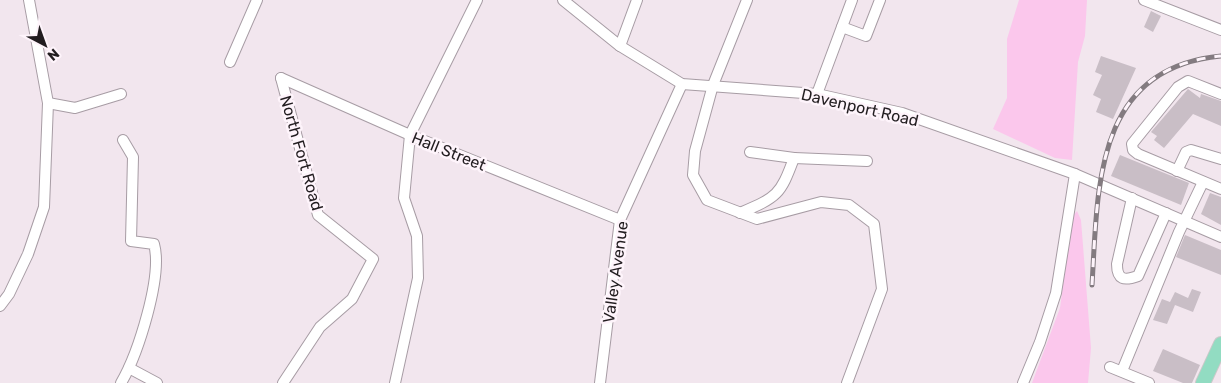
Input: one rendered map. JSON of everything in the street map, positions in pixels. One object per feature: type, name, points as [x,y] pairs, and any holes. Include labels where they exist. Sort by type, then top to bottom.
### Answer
[{"type":"main road","points":[[1203,383],[1221,344]]},
{"type":"street","points":[[0,306],[9,294],[28,254],[44,207],[48,103],[29,0]]},
{"type":"street","points":[[244,0],[252,10]]},
{"type":"street","points":[[230,62],[257,0]]},
{"type":"street","points":[[395,383],[418,278],[417,236],[404,198],[410,136],[478,0]]},
{"type":"street","name":"Davenport Road","points":[[563,0],[620,46],[682,84],[817,94],[902,113],[1075,174],[1221,237]]},
{"type":"street","points":[[620,46],[637,0]]},
{"type":"street","points":[[747,0],[713,85],[695,151],[693,175],[707,200],[757,219],[822,202],[848,205],[874,224],[882,289],[847,383]]},
{"type":"street","points":[[817,94],[852,0]]},
{"type":"street","points":[[842,27],[866,36],[880,0]]},
{"type":"street","points":[[1144,0],[1221,30]]},
{"type":"street","name":"Hall Street","points":[[281,78],[410,136],[620,220]]},
{"type":"street","name":"North Fort Road","points":[[281,78],[318,215],[373,259],[352,299],[320,327],[283,383]]},
{"type":"street","points":[[1221,94],[1188,81],[1178,87],[1132,144],[1133,150],[1138,154],[1221,189]]},
{"type":"street","name":"Valley Avenue","points":[[600,383],[620,220],[682,84]]},
{"type":"street","points":[[48,103],[75,108],[121,94]]},
{"type":"street","points":[[121,383],[129,368],[154,290],[158,257],[154,244],[131,241],[133,158],[123,140]]},
{"type":"street","points":[[1177,171],[1186,152],[1192,150],[1221,159]]},
{"type":"street","points":[[750,152],[794,158],[867,162]]},
{"type":"street","points":[[740,213],[771,200],[783,187],[794,158]]},
{"type":"street","points":[[1023,383],[1040,342],[1056,293],[1075,174]]},
{"type":"street","points":[[1122,371],[1203,182]]},
{"type":"street","points":[[1132,198],[1117,264],[1117,273],[1121,279],[1126,280],[1138,276],[1166,213]]},
{"type":"street","points":[[1110,367],[1148,383]]},
{"type":"street","points":[[129,368],[157,383]]},
{"type":"shaded area","points":[[1019,0],[1087,0],[1085,36],[1078,62],[1072,160],[1055,158],[993,129],[1007,98],[1007,39]]},
{"type":"shaded area","points":[[1077,211],[1081,220],[1091,348],[1088,383],[1032,383],[1060,308],[1072,217]]},
{"type":"building","points":[[1151,11],[1161,16],[1153,32],[1144,27]]},
{"type":"building","points":[[1101,56],[1136,68],[1113,119],[1096,112],[1101,99],[1093,95],[1102,75],[1095,72]]},
{"type":"building","points":[[1188,89],[1200,98],[1201,94],[1221,101],[1221,126],[1193,114],[1164,148],[1154,140],[1157,136],[1151,132]]},
{"type":"building","points":[[1120,155],[1189,183],[1181,205],[1111,176]]},
{"type":"building","points":[[1210,193],[1221,197],[1221,225],[1201,214]]},
{"type":"building","points":[[1185,235],[1221,250],[1221,275],[1176,257]]},
{"type":"building","points":[[1192,289],[1201,292],[1193,312],[1175,305],[1167,324],[1153,320],[1162,299],[1170,302],[1175,292],[1188,298]]},
{"type":"building","points":[[1163,349],[1200,365],[1192,383],[1183,383],[1153,371]]},
{"type":"railway","points":[[1092,285],[1097,210],[1102,173],[1111,138],[1126,108],[1148,83],[1179,65],[1221,56]]}]
